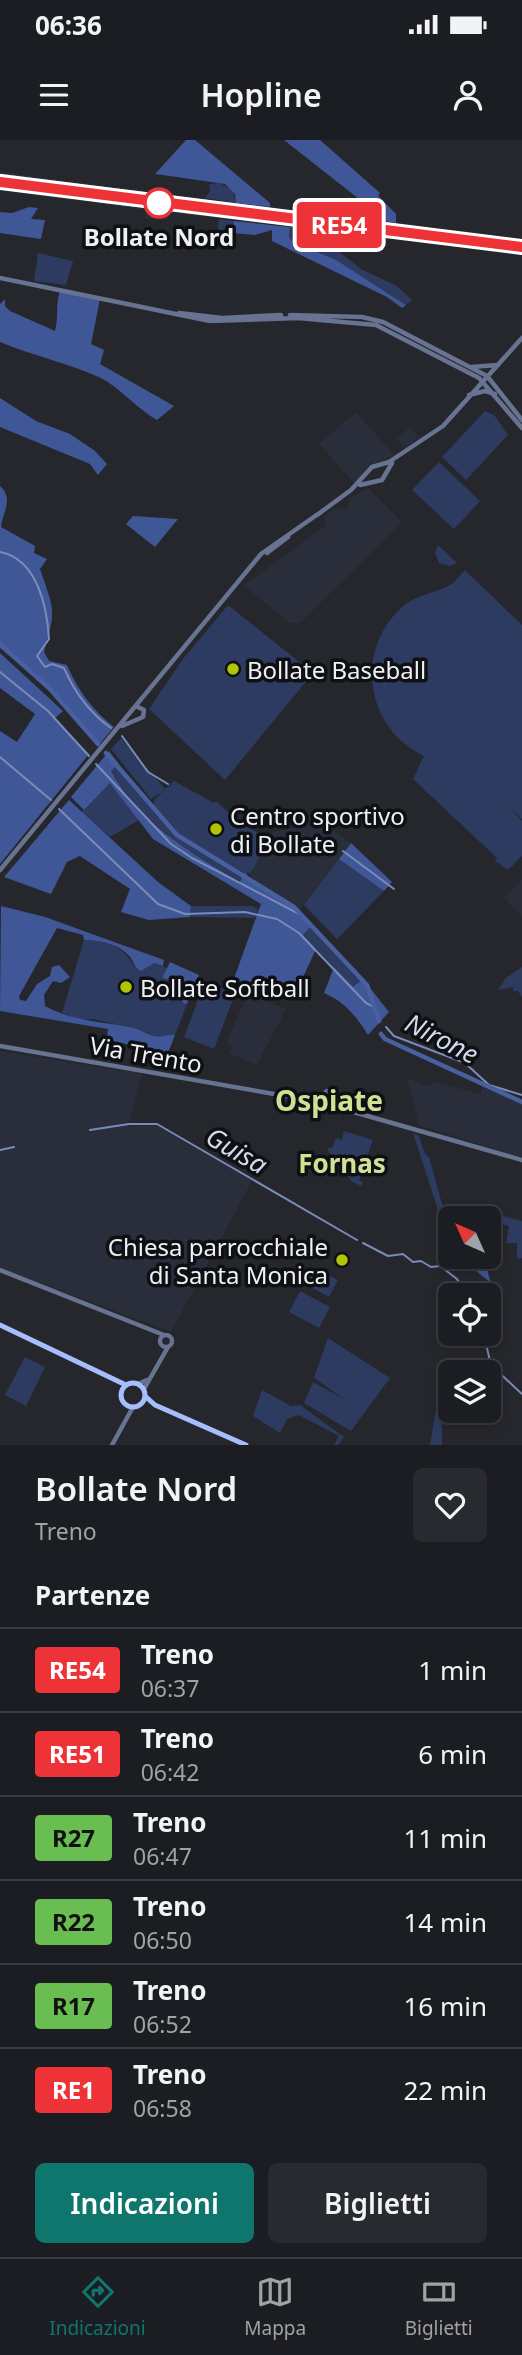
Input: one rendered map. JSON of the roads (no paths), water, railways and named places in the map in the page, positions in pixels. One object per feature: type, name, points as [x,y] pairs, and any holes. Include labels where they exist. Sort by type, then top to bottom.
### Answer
[{"type":"main road","points":[[0,1325],[114,1381],[126,1385],[138,1384],[144,1389],[145,1396],[141,1405]]},
{"type":"main road","points":[[114,1381],[125,1404],[133,1407],[155,1405]]},
{"type":"main road","points":[[121,1392],[126,1385]]},
{"type":"main road","points":[[145,1396],[155,1405],[246,1445]]},
{"type":"street","points":[[0,278],[219,322],[279,318],[365,322],[392,332],[484,378],[522,428]]},
{"type":"street","points":[[178,313],[222,318],[276,315],[368,318],[394,327],[468,367],[484,378],[522,420]]},
{"type":"street","points":[[0,870],[269,548],[351,490],[369,474],[372,467],[380,466],[403,453],[443,426],[522,338]]},
{"type":"street","points":[[468,367],[498,365]]},
{"type":"street","points":[[469,396],[485,391],[496,395]]},
{"type":"street","points":[[351,490],[382,480],[384,471],[403,453]]},
{"type":"street","points":[[380,466],[384,471]]},
{"type":"street","points":[[369,474],[375,481]]},
{"type":"street","points":[[119,727],[143,717],[150,688]]},
{"type":"street","points":[[135,706],[143,709]]},
{"type":"street","points":[[130,713],[136,720]]},
{"type":"street","name":"Via Trento","points":[[0,1046],[287,1096],[322,1098]]},
{"type":"street","points":[[331,1100],[327,1091],[322,1098],[369,1116],[522,1160]]},
{"type":"street","points":[[0,1270],[172,1338],[144,1389]]},
{"type":"street","points":[[150,1328],[160,1342],[168,1347]]},
{"type":"street","points":[[158,1364],[160,1342],[164,1335]]},
{"type":"street","points":[[138,1384],[148,1380]]},
{"type":"street","points":[[125,1404],[127,1418]]},
{"type":"street","points":[[112,1445],[133,1407]]},
{"type":"waterway","name":"Nirone","points":[[0,552],[13,556],[23,564],[38,586],[46,612],[49,639],[37,656],[45,667],[52,664],[64,668],[83,701],[111,728]]},
{"type":"waterway","points":[[0,644],[50,689],[98,744]]},
{"type":"waterway","points":[[0,672],[48,711],[89,756]]},
{"type":"waterway","name":"Nirone","points":[[122,736],[148,772],[168,784]]},
{"type":"waterway","points":[[106,753],[177,835],[294,907],[367,985],[379,1021]]},
{"type":"waterway","points":[[0,757],[51,800]]},
{"type":"waterway","points":[[96,764],[171,844],[192,858],[301,915]]},
{"type":"waterway","points":[[59,809],[158,904],[185,914],[245,912],[277,919],[299,933],[366,1003],[376,1008]]},
{"type":"waterway","name":"Nirone","points":[[343,851],[394,889]]},
{"type":"waterway","name":"Nirone","points":[[386,1027],[394,1036],[465,1063],[489,1085],[522,1095]]},
{"type":"waterway","points":[[381,1034],[385,1039],[522,1102]]},
{"type":"waterway","name":"Guisa","points":[[90,1130],[129,1124],[157,1124],[357,1240]]},
{"type":"waterway","name":"Guisa","points":[[0,1150],[14,1147]]},
{"type":"waterway","name":"Guisa","points":[[363,1243],[388,1256],[403,1254],[413,1262],[421,1261],[431,1267],[440,1266],[459,1283]]},
{"type":"waterway","name":"Guisa","points":[[486,1346],[491,1365],[522,1394]]},
{"type":"railway","points":[[0,176],[522,242]]},
{"type":"railway","points":[[22,188],[105,201],[338,228]]},
{"type":"train","name":"RE54","points":[[0,182],[522,247]]},
{"type":"place","name":"Bollate Nord","points":[[159,203]]},
{"type":"place","name":"Bollate Baseball","points":[[233,669]]},
{"type":"place","name":"Centro sportivo di Bollate","points":[[216,829]]},
{"type":"place","name":"Bollate Softball","points":[[126,987]]},
{"type":"place","name":"Chiesa parrocchiale di Santa Monica","points":[[342,1260]]},
{"type":"district","name":"Ospiate","points":[[329,1100]]},
{"type":"district","name":"Fornas","points":[[342,1163]]}]
